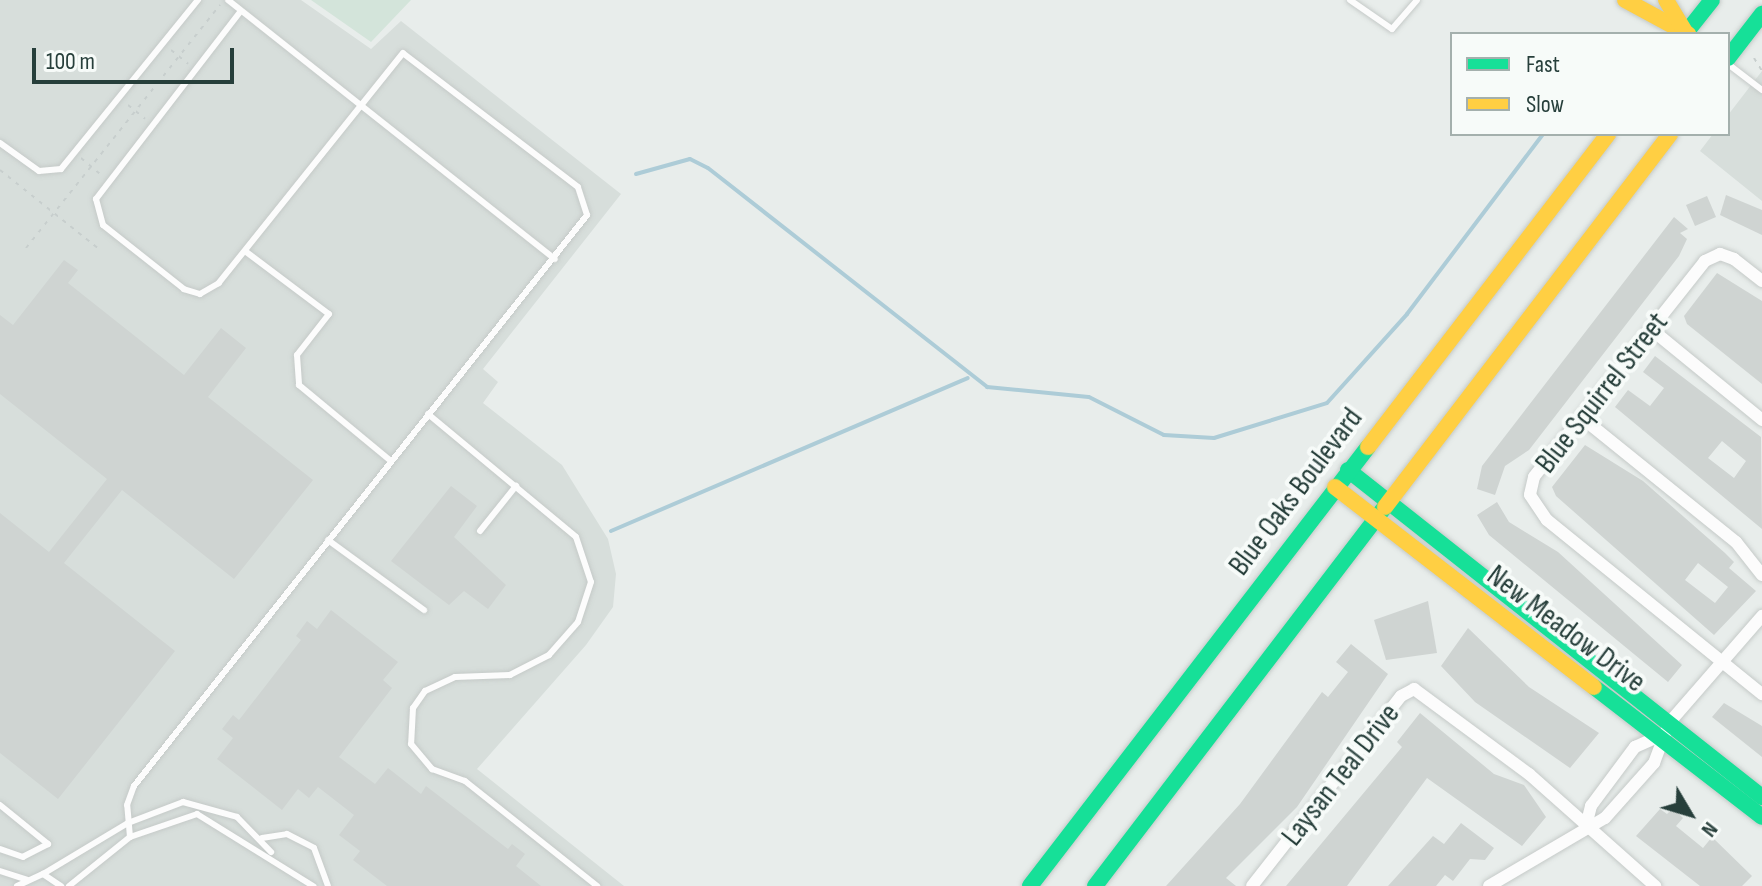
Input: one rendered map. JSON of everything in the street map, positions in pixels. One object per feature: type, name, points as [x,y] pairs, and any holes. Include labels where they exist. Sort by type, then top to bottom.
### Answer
[{"type":"main road","points":[[1625,0],[1682,32]]},
{"type":"main road","points":[[1666,0],[1685,32]]},
{"type":"main road","points":[[1688,32],[1712,0]]},
{"type":"main road","points":[[1730,55],[1762,14]]},
{"type":"main road","name":"Blue Oaks Boulevard","points":[[1030,886],[1606,136]]},
{"type":"main road","points":[[1095,886],[1668,136]]},
{"type":"main road","name":"New Meadow Drive","points":[[1348,470],[1664,730],[1762,817]]},
{"type":"main road","name":"New Meadow Drive","points":[[1335,487],[1664,730],[1762,797]]},
{"type":"street","name":"Blue Squirrel Street","points":[[1762,281],[1720,254],[1705,261],[1534,477],[1530,495],[1547,520],[1762,694]]},
{"type":"street","points":[[1651,329],[1762,420]]},
{"type":"street","points":[[1581,417],[1736,542],[1762,575]]},
{"type":"street","points":[[1586,826],[1611,780],[1635,747],[1664,730],[1720,660],[1762,616]]},
{"type":"street","name":"Laysan Teal Drive","points":[[1252,886],[1401,696],[1414,689],[1586,826]]},
{"type":"street","points":[[1489,886],[1586,826],[1628,795],[1654,763],[1664,730]]},
{"type":"street","points":[[1611,780],[1628,795]]},
{"type":"street","points":[[1586,826],[1655,886]]},
{"type":"lane","points":[[0,143],[39,171],[61,169],[198,0]]},
{"type":"lane","points":[[226,0],[555,259]]},
{"type":"lane","points":[[1350,0],[1392,29],[1417,0]]},
{"type":"lane","points":[[130,837],[128,823],[134,786],[584,222],[585,200],[519,140],[407,53],[209,291],[184,289],[97,216],[96,199],[241,11]]},
{"type":"lane","points":[[1730,66],[1762,90]]},
{"type":"lane","points":[[245,251],[329,314],[297,355],[299,385],[391,461]]},
{"type":"lane","points":[[428,414],[516,486],[585,550],[587,604],[564,640],[531,666],[510,675],[455,677],[425,691],[413,708],[411,744],[432,769],[473,787],[597,886]]},
{"type":"lane","points":[[480,531],[516,486]]},
{"type":"lane","points":[[328,540],[424,610]]},
{"type":"lane","points":[[17,886],[128,823],[201,802],[262,838],[273,856]]},
{"type":"lane","points":[[0,805],[48,844],[23,857],[0,849]]},
{"type":"lane","points":[[69,886],[130,837],[197,814],[273,856],[313,886]]},
{"type":"lane","points":[[262,838],[287,834],[314,848],[328,886]]},
{"type":"lane","points":[[0,871],[27,880]]},
{"type":"lane","points":[[43,874],[61,886]]},
{"type":"path","points":[[26,248],[226,0]]},
{"type":"path","points":[[163,44],[195,70]]},
{"type":"path","points":[[1754,58],[1762,71]]},
{"type":"path","points":[[119,98],[152,125]]},
{"type":"path","points":[[76,154],[108,180]]},
{"type":"path","points":[[0,170],[99,249]]},
{"type":"shaded area","points":[[0,0],[301,0],[371,49],[401,21],[621,194],[483,369],[498,382],[483,403],[562,465],[608,539],[616,574],[613,607],[586,645],[477,769],[624,886],[0,886]]},
{"type":"shaded area","points":[[1762,71],[1762,201],[1700,151],[1711,136],[1730,136],[1730,112]]},
{"type":"green space","points":[[311,0],[411,0],[371,42]]},
{"type":"building","points":[[1726,195],[1762,210],[1762,235],[1720,215]]},
{"type":"building","points":[[1707,196],[1716,217],[1695,226],[1686,205]]},
{"type":"building","points":[[1674,217],[1688,229],[1680,233],[1687,239],[1679,256],[1529,450],[1505,466],[1495,495],[1477,489],[1482,466]]},
{"type":"building","points":[[64,260],[78,270],[68,283],[184,375],[221,328],[246,348],[208,397],[313,480],[234,579],[122,490],[64,563],[175,651],[58,799],[0,753],[0,513],[49,552],[107,479],[0,394],[0,315],[13,325]]},
{"type":"building","points":[[1717,273],[1762,301],[1762,384],[1687,324],[1684,316]]},
{"type":"building","points":[[1655,356],[1761,437],[1762,529],[1615,407],[1628,390],[1650,406],[1664,388],[1643,372]],"holes":[[[1722,441],[1746,461],[1734,478],[1708,458]]]},
{"type":"building","points":[[1585,445],[1643,481],[1725,553],[1734,562],[1729,568],[1756,591],[1714,635],[1556,496],[1552,487]],"holes":[[[1698,563],[1728,587],[1715,603],[1685,580]]]},
{"type":"building","points":[[451,486],[477,506],[454,537],[506,585],[488,609],[464,591],[449,605],[391,561]]},
{"type":"building","points":[[1497,502],[1509,522],[1558,552],[1682,665],[1668,682],[1489,535],[1477,515]]},
{"type":"building","points":[[1428,601],[1437,653],[1386,660],[1374,620]]},
{"type":"building","points":[[331,610],[398,662],[383,680],[392,688],[339,757],[375,784],[388,768],[421,794],[426,786],[508,849],[512,844],[525,854],[516,866],[541,886],[387,886],[353,860],[360,851],[339,835],[354,815],[318,787],[309,798],[298,789],[282,810],[217,759],[233,738],[222,729],[233,715],[239,720],[301,640],[296,636],[307,621],[317,629]]},
{"type":"building","points":[[1468,628],[1529,687],[1599,733],[1570,768],[1475,702],[1441,666]]},
{"type":"building","points":[[1351,644],[1388,674],[1297,807],[1226,878],[1236,886],[1166,886],[1240,804],[1322,692],[1328,697],[1348,672],[1336,662]]},
{"type":"building","points":[[1724,703],[1762,726],[1762,757],[1712,717]]},
{"type":"building","points":[[1420,713],[1494,774],[1524,785],[1546,817],[1522,846],[1427,778],[1347,886],[1286,886],[1402,747],[1397,742]]},
{"type":"building","points":[[1673,808],[1683,818],[1676,826],[1703,848],[1712,837],[1752,876],[1742,886],[1700,886],[1636,836],[1660,809],[1667,814]]},
{"type":"building","points":[[1461,823],[1494,848],[1485,860],[1470,859],[1453,881],[1445,875],[1436,886],[1388,886],[1433,836],[1444,844]]},
{"type":"waterway","points":[[636,174],[690,159],[708,168],[987,387],[1089,397],[1164,435],[1214,438],[1327,403],[1407,314],[1541,136]]},
{"type":"waterway","points":[[611,531],[968,378]]},
{"type":"traffic: fast","points":[[1687,32],[1712,0]]},
{"type":"traffic: fast","points":[[1730,55],[1762,14]]},
{"type":"traffic: fast","points":[[1030,886],[1368,447]]},
{"type":"traffic: fast","points":[[1348,470],[1762,797]]},
{"type":"traffic: fast","points":[[1095,886],[1385,507]]},
{"type":"traffic: fast","points":[[1594,687],[1762,817]]},
{"type":"traffic: slow","points":[[1625,0],[1684,32]]},
{"type":"traffic: slow","points":[[1666,0],[1685,32]]},
{"type":"traffic: slow","points":[[1368,447],[1606,136]]},
{"type":"traffic: slow","points":[[1385,507],[1668,136]]},
{"type":"traffic: slow","points":[[1335,487],[1594,687]]}]
